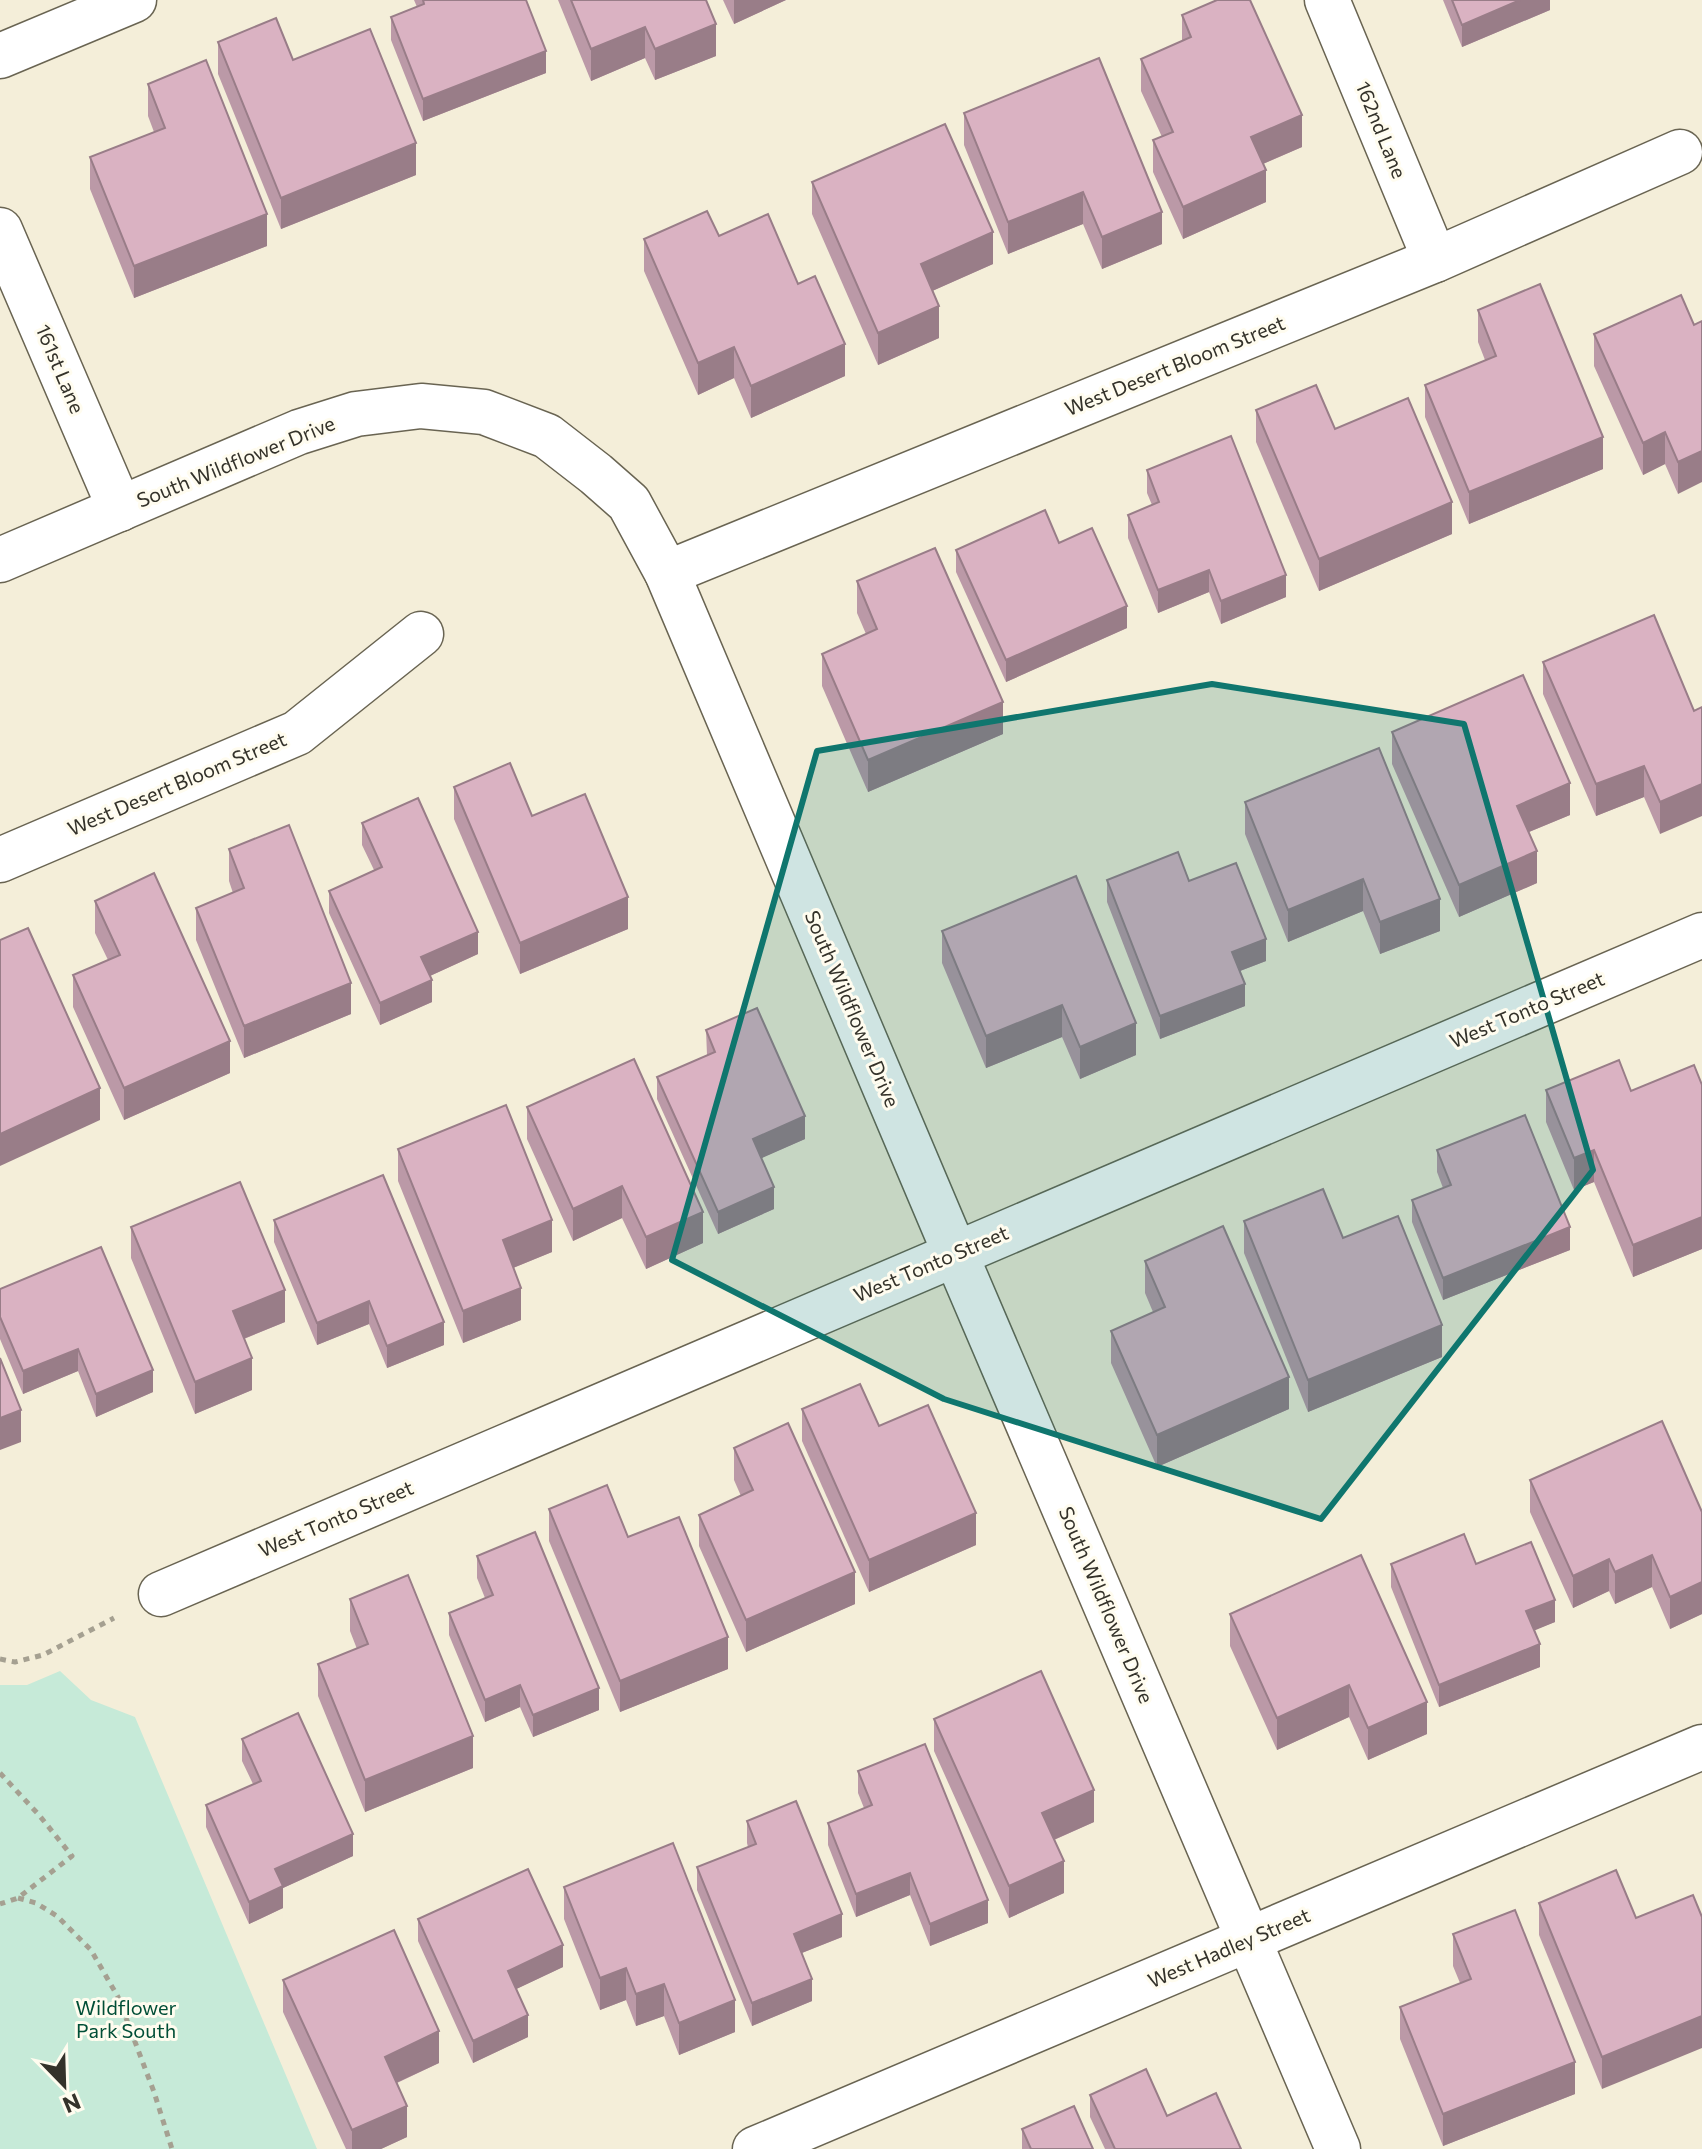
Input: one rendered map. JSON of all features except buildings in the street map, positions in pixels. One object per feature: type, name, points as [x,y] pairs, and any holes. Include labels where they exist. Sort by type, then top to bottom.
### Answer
[{"type":"street","points":[[0,56],[134,0]]},
{"type":"street","name":"162nd Lane","points":[[1327,0],[1435,260]]},
{"type":"street","name":"West Desert Bloom Street","points":[[667,573],[1435,260],[1680,152]]},
{"type":"street","name":"161st Lane","points":[[0,230],[120,509]]},
{"type":"street","name":"South Wildflower Drive","points":[[0,560],[299,432],[356,414],[421,406],[484,412],[547,436],[629,503],[667,573],[1338,2149]]},
{"type":"street","name":"West Desert Bloom Street","points":[[0,860],[297,733],[421,634]]},
{"type":"street","name":"West Tonto Street","points":[[161,1594],[1702,935]]},
{"type":"street","name":"West Hadley Street","points":[[755,2149],[1702,1747]]},
{"type":"path","points":[[0,1659],[15,1662],[43,1655],[161,1594]]},
{"type":"path","points":[[0,1773],[72,1856],[18,1898],[0,1904]]},
{"type":"path","points":[[18,1898],[36,1903],[57,1916],[91,1950],[118,1997],[172,2149]]},
{"type":"highlighted area","points":[[1212,684],[1464,724],[1593,1170],[1321,1519],[944,1399],[672,1260],[817,751]]},
{"type":"green space","name":"Wildflower Park South","points":[[60,1671],[91,1700],[135,1717],[317,2149],[0,2149],[0,1685],[27,1685]]}]
